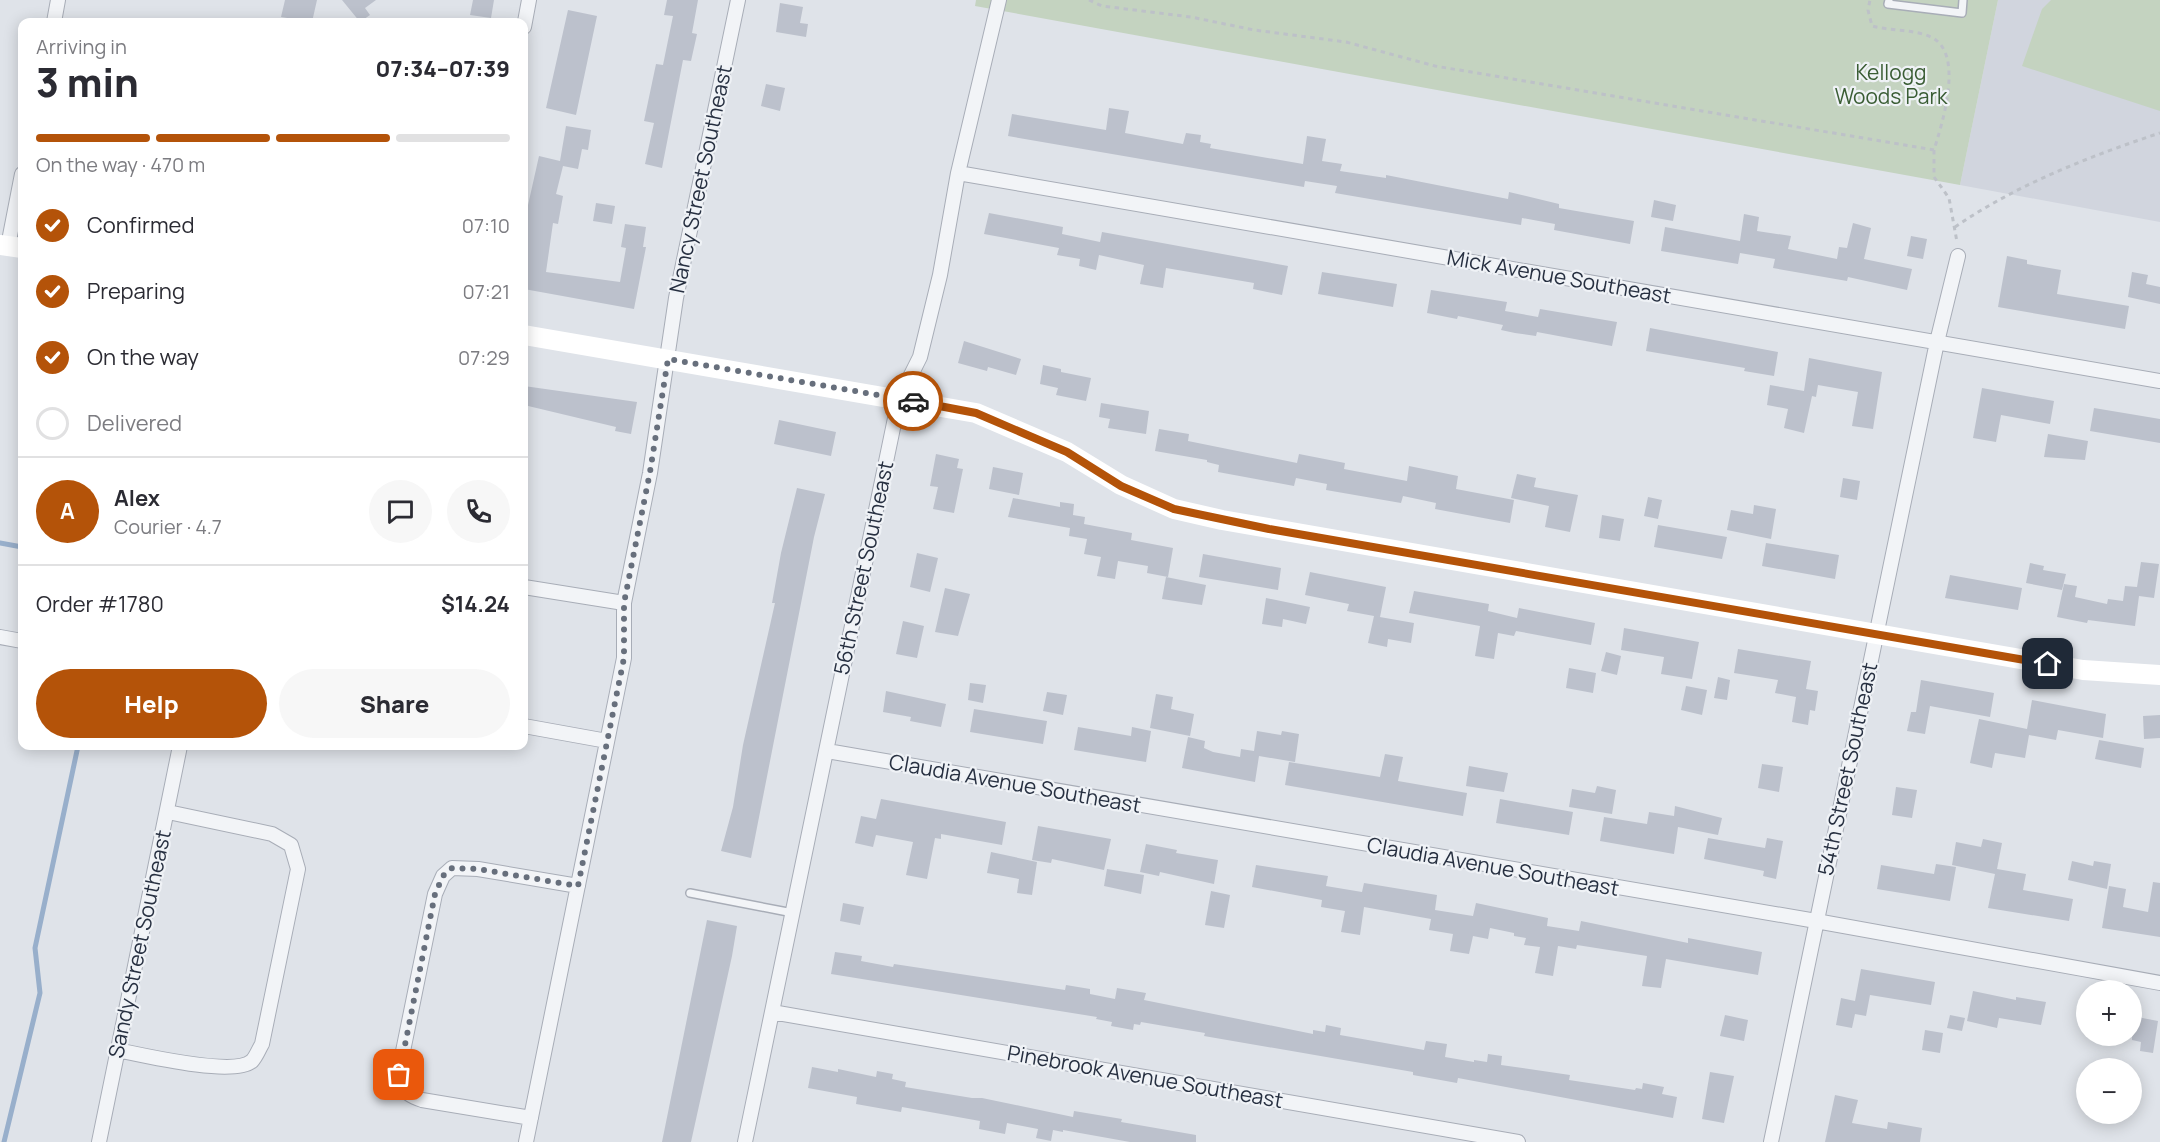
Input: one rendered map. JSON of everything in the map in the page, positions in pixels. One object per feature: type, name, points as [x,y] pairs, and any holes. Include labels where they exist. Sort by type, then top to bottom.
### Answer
[{"type":"street","points":[[55,18],[58,0]]},
{"type":"street","points":[[526,18],[529,0]]},
{"type":"street","name":"Nancy Street Southeast","points":[[526,1142],[624,658],[624,603],[650,472],[676,297],[738,0]]},
{"type":"street","name":"56th Street Southeast","points":[[745,1142],[899,399],[920,357],[940,275],[958,173],[999,0]]},
{"type":"street","name":"Mick Avenue Southeast","points":[[958,173],[2160,381]]},
{"type":"street","points":[[10,246],[18,198]]},
{"type":"street","name":"54th Street Southeast","points":[[1770,1142],[1936,342],[1958,256]]},
{"type":"street","points":[[528,335],[976,413],[1067,452],[1121,486],[1174,509],[1222,520],[1560,580],[1877,632],[2083,670],[2160,675]]},
{"type":"street","points":[[528,588],[624,603]]},
{"type":"street","points":[[0,637],[18,640]]},
{"type":"street","points":[[528,727],[608,741]]},
{"type":"street","name":"Sandy Street Southeast","points":[[99,1142],[179,750]]},
{"type":"street","name":"Claudia Avenue Southeast","points":[[827,751],[1816,921],[2160,983]]},
{"type":"street","points":[[117,1050],[193,1064],[238,1067],[252,1061],[262,1044],[298,869],[291,845],[272,834],[168,812]]},
{"type":"street","points":[[531,1118],[422,1100],[408,1095],[402,1088],[399,1075],[405,1039],[435,894],[443,876],[452,868],[478,869],[578,886]]},
{"type":"street","name":"Pinebrook Avenue Southeast","points":[[772,1011],[1518,1142]]},
{"type":"lane","points":[[1889,0],[1888,4],[1962,13],[1963,0]]},
{"type":"lane","points":[[690,893],[793,913]]},
{"type":"path","points":[[1089,0],[1102,6],[1191,17],[1254,30],[1346,42],[1435,66],[1934,150]]},
{"type":"path","points":[[1869,0],[1868,10],[1872,26],[1930,37],[1940,43],[1950,68],[1949,92],[1934,150],[1934,177],[1949,198],[1958,256]]},
{"type":"path","points":[[1955,227],[1980,209],[2032,184],[2160,133]]},
{"type":"shaded area","points":[[1998,0],[2160,0],[2160,222],[1960,185]]},
{"type":"green space","name":"Kellogg Woods Park","points":[[976,0],[1998,0],[1960,185],[975,6]]},
{"type":"green space","points":[[2051,0],[2160,0],[2160,111],[2022,66],[2042,9]]},
{"type":"building","points":[[285,0],[317,0],[313,18],[281,17]]},
{"type":"building","points":[[342,0],[376,0],[365,8],[370,15],[366,18],[357,18]]},
{"type":"building","points":[[473,0],[494,0],[491,18],[470,15]]},
{"type":"building","points":[[667,0],[698,0],[692,33],[697,34],[691,61],[683,60],[662,168],[645,164],[654,123],[644,121],[656,64],[663,65],[673,16],[664,15]]},
{"type":"building","points":[[780,3],[803,7],[800,23],[808,24],[806,37],[776,32]]},
{"type":"building","points":[[568,10],[597,16],[576,115],[546,108]]},
{"type":"building","points":[[766,84],[785,88],[780,111],[761,106]]},
{"type":"building","points":[[1109,108],[1129,111],[1125,133],[1183,144],[1186,133],[1201,135],[1200,142],[1211,144],[1210,148],[1303,164],[1307,136],[1326,139],[1322,161],[1342,164],[1340,171],[1386,178],[1386,175],[1508,199],[1509,192],[1559,204],[1559,208],[1634,221],[1630,244],[1554,230],[1555,224],[1522,218],[1521,225],[1335,193],[1337,186],[1305,181],[1304,187],[1008,136],[1012,114],[1106,130]]},
{"type":"building","points":[[566,126],[591,130],[588,150],[582,149],[578,169],[563,166],[556,194],[563,196],[558,224],[553,223],[546,272],[620,282],[626,248],[621,247],[625,224],[646,227],[643,247],[646,247],[634,309],[528,290],[528,205],[539,156],[560,161]]},
{"type":"building","points":[[1654,200],[1676,205],[1673,221],[1651,217]]},
{"type":"building","points":[[596,203],[615,206],[612,224],[593,221]]},
{"type":"building","points":[[989,213],[1063,227],[1062,234],[1100,242],[1102,232],[1288,266],[1282,295],[1253,289],[1254,283],[1166,268],[1163,288],[1140,284],[1144,265],[1099,255],[1096,270],[1079,266],[1080,259],[1057,255],[1059,248],[984,234]]},
{"type":"building","points":[[1744,214],[1759,217],[1757,231],[1791,236],[1788,249],[1837,259],[1839,247],[1847,248],[1853,223],[1871,228],[1864,259],[1912,269],[1907,290],[1848,277],[1847,281],[1773,268],[1775,259],[1740,253],[1738,264],[1661,251],[1665,227],[1740,241]]},
{"type":"building","points":[[1911,236],[1927,239],[1923,259],[1907,256]]},
{"type":"building","points":[[2007,256],[2027,260],[2027,264],[2061,270],[2057,294],[2129,306],[2125,329],[1998,307]]},
{"type":"building","points":[[1322,272],[1397,284],[1393,307],[1318,294]]},
{"type":"building","points":[[2132,272],[2148,275],[2146,284],[2160,287],[2160,304],[2128,297]]},
{"type":"building","points":[[1431,290],[1507,302],[1505,311],[1538,317],[1540,309],[1617,322],[1612,346],[1537,332],[1536,336],[1515,333],[1501,330],[1503,325],[1458,316],[1457,319],[1427,313]]},
{"type":"building","points":[[1650,328],[1778,352],[1774,376],[1744,371],[1745,368],[1646,351]]},
{"type":"building","points":[[964,341],[1021,359],[1016,375],[988,367],[987,371],[958,363]]},
{"type":"building","points":[[1809,358],[1882,372],[1873,429],[1852,426],[1858,392],[1818,385],[1816,397],[1812,396],[1804,433],[1784,428],[1788,409],[1767,405],[1770,385],[1804,391]]},
{"type":"building","points":[[1043,365],[1061,369],[1061,372],[1091,378],[1086,401],[1056,395],[1058,388],[1040,384]]},
{"type":"building","points":[[528,387],[637,402],[631,434],[615,431],[616,427],[528,406]]},
{"type":"building","points":[[1982,388],[2054,401],[2050,424],[2001,415],[1996,442],[1973,438]]},
{"type":"building","points":[[1101,403],[1149,411],[1146,434],[1108,428],[1110,419],[1099,417]]},
{"type":"building","points":[[2094,408],[2160,419],[2160,443],[2090,431]]},
{"type":"building","points":[[779,420],[836,432],[831,456],[774,444]]},
{"type":"building","points":[[1159,429],[1189,434],[1188,441],[1297,463],[1299,454],[1345,463],[1344,469],[1407,481],[1409,466],[1458,476],[1456,489],[1514,500],[1510,523],[1435,509],[1436,503],[1403,496],[1401,503],[1326,490],[1327,484],[1296,478],[1294,486],[1218,472],[1219,465],[1207,462],[1207,460],[1155,451]]},
{"type":"building","points":[[2048,434],[2088,441],[2085,460],[2044,457]]},
{"type":"building","points":[[936,454],[959,459],[957,468],[963,469],[954,513],[933,509],[938,487],[930,486]]},
{"type":"building","points":[[993,467],[1023,473],[1019,495],[989,489]]},
{"type":"building","points":[[1517,474],[1536,478],[1534,487],[1578,495],[1570,532],[1545,527],[1549,506],[1511,498]]},
{"type":"building","points":[[1843,478],[1860,481],[1857,500],[1840,497]]},
{"type":"building","points":[[797,488],[825,494],[814,537],[751,858],[721,851],[733,807],[743,745],[775,603],[772,603],[781,553]]},
{"type":"building","points":[[1648,497],[1662,500],[1658,519],[1644,516]]},
{"type":"building","points":[[1013,498],[1060,507],[1060,502],[1074,504],[1073,515],[1085,517],[1084,524],[1132,533],[1131,540],[1173,548],[1168,577],[1147,573],[1148,566],[1118,561],[1115,579],[1097,576],[1101,557],[1084,554],[1087,539],[1069,536],[1070,528],[1008,517]]},
{"type":"building","points":[[1754,505],[1776,509],[1771,539],[1727,530],[1731,510],[1753,514]]},
{"type":"building","points":[[1602,515],[1624,519],[1620,541],[1599,538]]},
{"type":"building","points":[[1658,525],[1727,537],[1722,559],[1654,547]]},
{"type":"building","points":[[1766,543],[1839,555],[1835,579],[1762,566]]},
{"type":"building","points":[[917,553],[938,558],[930,592],[910,587]]},
{"type":"building","points":[[1203,554],[1281,568],[1278,590],[1199,577]]},
{"type":"building","points":[[2141,562],[2159,564],[2154,598],[2139,596],[2135,626],[2088,620],[2087,623],[2057,617],[2064,584],[2077,586],[2075,597],[2107,604],[2108,599],[2123,601],[2125,586],[2137,587]]},
{"type":"building","points":[[2030,563],[2044,566],[2043,570],[2066,574],[2062,590],[2026,583]]},
{"type":"building","points":[[1310,572],[1386,587],[1380,617],[1347,611],[1349,604],[1305,595]]},
{"type":"building","points":[[1950,575],[2022,588],[2018,610],[1945,598]]},
{"type":"building","points":[[1166,577],[1206,585],[1202,605],[1162,599]]},
{"type":"building","points":[[945,588],[970,594],[958,636],[935,632]]},
{"type":"building","points":[[1414,591],[1489,604],[1488,611],[1517,618],[1519,608],[1595,623],[1591,645],[1516,631],[1514,636],[1498,633],[1494,659],[1475,656],[1480,626],[1409,613]]},
{"type":"building","points":[[1266,598],[1310,607],[1306,624],[1283,619],[1282,627],[1262,624]]},
{"type":"building","points":[[1374,616],[1414,623],[1411,643],[1388,639],[1387,647],[1368,643]]},
{"type":"building","points":[[903,621],[924,626],[917,658],[896,654]]},
{"type":"building","points":[[1624,628],[1699,642],[1692,679],[1661,674],[1664,657],[1621,650]]},
{"type":"building","points":[[1738,649],[1811,661],[1806,689],[1818,691],[1815,711],[1810,710],[1808,725],[1792,722],[1796,697],[1775,693],[1778,680],[1734,673]]},
{"type":"building","points":[[1606,652],[1621,656],[1617,675],[1601,671]]},
{"type":"building","points":[[1569,668],[1596,673],[1593,693],[1566,688]]},
{"type":"building","points":[[1718,677],[1730,680],[1727,700],[1714,698]]},
{"type":"building","points":[[1921,680],[1994,693],[1990,717],[1930,706],[1925,734],[1907,731],[1911,712],[1916,712]]},
{"type":"building","points":[[970,683],[986,685],[983,703],[968,700]]},
{"type":"building","points":[[1686,686],[1707,690],[1702,715],[1681,710]]},
{"type":"building","points":[[886,691],[946,704],[941,727],[910,721],[911,717],[883,712]]},
{"type":"building","points":[[1047,692],[1067,695],[1063,715],[1043,711]]},
{"type":"building","points":[[1156,694],[1173,697],[1171,709],[1194,714],[1190,736],[1150,728]]},
{"type":"building","points":[[2032,700],[2106,714],[2103,738],[2058,730],[2056,740],[2029,735],[2025,758],[1995,753],[1992,768],[1970,763],[1979,719],[2027,729]]},
{"type":"building","points":[[974,709],[1047,721],[1043,744],[970,732]]},
{"type":"building","points":[[2160,715],[2160,738],[2144,739],[2143,716]]},
{"type":"building","points":[[1078,727],[1131,736],[1132,727],[1151,731],[1146,762],[1074,750]]},
{"type":"building","points":[[1257,731],[1281,735],[1282,731],[1299,734],[1295,762],[1259,756],[1255,782],[1182,768],[1188,737],[1205,741],[1204,748],[1213,752],[1240,757],[1241,749],[1254,751]]},
{"type":"building","points":[[2099,740],[2144,748],[2141,768],[2095,759]]},
{"type":"building","points":[[1385,754],[1403,757],[1398,781],[1467,793],[1463,816],[1285,785],[1289,762],[1380,777]]},
{"type":"building","points":[[1762,764],[1783,767],[1779,792],[1758,788]]},
{"type":"building","points":[[1469,766],[1508,773],[1504,792],[1466,786]]},
{"type":"building","points":[[1597,786],[1616,790],[1612,814],[1569,807],[1572,789],[1595,793]]},
{"type":"building","points":[[1896,787],[1917,790],[1912,818],[1892,815]]},
{"type":"building","points":[[881,799],[1006,822],[1002,845],[941,834],[941,839],[935,838],[927,879],[906,875],[913,842],[876,835],[873,847],[855,843],[861,816],[876,819]]},
{"type":"building","points":[[1500,799],[1573,812],[1569,835],[1496,823]]},
{"type":"building","points":[[1675,806],[1722,818],[1718,835],[1678,827],[1674,854],[1600,841],[1604,817],[1647,824],[1649,812],[1674,816]]},
{"type":"building","points":[[1038,826],[1111,839],[1104,870],[1052,859],[1051,863],[1032,860]]},
{"type":"building","points":[[1708,838],[1765,848],[1767,838],[1783,841],[1776,879],[1763,876],[1764,871],[1704,859]]},
{"type":"building","points":[[1983,839],[2002,843],[1997,869],[2026,874],[2023,890],[2073,899],[2069,921],[1988,908],[1995,874],[1952,865],[1956,842],[1981,847]]},
{"type":"building","points":[[1146,844],[1177,850],[1176,853],[1218,860],[1214,884],[1160,872],[1159,876],[1140,872]]},
{"type":"building","points":[[991,852],[1037,862],[1032,895],[1017,893],[1019,879],[987,873]]},
{"type":"building","points":[[2072,861],[2093,866],[2094,861],[2111,864],[2107,889],[2068,880]]},
{"type":"building","points":[[1936,864],[1956,867],[1950,901],[1877,889],[1881,865],[1934,874]]},
{"type":"building","points":[[1256,865],[1328,876],[1326,886],[1362,892],[1364,883],[1437,895],[1435,910],[1473,916],[1476,903],[1548,918],[1547,926],[1579,931],[1581,921],[1688,943],[1688,938],[1762,952],[1758,975],[1666,959],[1661,988],[1642,986],[1647,956],[1577,945],[1576,949],[1558,946],[1553,976],[1535,973],[1540,947],[1524,945],[1526,938],[1514,936],[1514,933],[1490,928],[1488,939],[1473,936],[1469,954],[1450,951],[1453,934],[1429,930],[1431,919],[1364,907],[1360,935],[1341,932],[1345,911],[1321,907],[1322,900],[1252,887]]},
{"type":"building","points":[[1107,869],[1144,875],[1141,894],[1104,886]]},
{"type":"building","points":[[2153,882],[2160,883],[2160,937],[2102,928],[2109,886],[2126,889],[2123,907],[2148,912]]},
{"type":"building","points":[[1211,891],[1230,895],[1224,928],[1205,925]]},
{"type":"building","points":[[843,903],[864,907],[860,925],[840,921]]},
{"type":"building","points":[[707,920],[737,926],[732,956],[691,1142],[662,1142]]},
{"type":"building","points":[[835,952],[862,956],[861,961],[893,967],[894,964],[1065,990],[1066,985],[1090,989],[1090,994],[1115,999],[1117,988],[1146,993],[1144,1000],[1313,1034],[1313,1030],[1325,1032],[1326,1025],[1341,1028],[1340,1035],[1424,1050],[1426,1041],[1447,1044],[1445,1057],[1487,1062],[1488,1054],[1502,1056],[1501,1065],[1570,1075],[1569,1080],[1635,1090],[1636,1088],[1642,1089],[1643,1083],[1664,1087],[1662,1094],[1677,1097],[1673,1118],[1458,1078],[1457,1083],[1413,1075],[1413,1072],[1204,1036],[1205,1033],[1141,1022],[1140,1025],[1134,1024],[1133,1030],[1111,1026],[1112,1022],[1096,1019],[1097,1017],[831,974]]},
{"type":"building","points":[[1861,969],[1935,982],[1931,1005],[1870,995],[1866,1016],[1855,1014],[1852,1028],[1836,1025],[1841,998],[1855,1001]]},
{"type":"building","points":[[1973,991],[2016,1000],[2016,997],[2046,1002],[2041,1025],[1999,1018],[1997,1028],[1967,1021]]},
{"type":"building","points":[[1725,1015],[1748,1020],[1744,1041],[1720,1036]]},
{"type":"building","points":[[1950,1015],[1965,1018],[1962,1031],[1947,1028]]},
{"type":"building","points":[[2142,1018],[2158,1021],[2153,1053],[2140,1051]]},
{"type":"building","points":[[1925,1030],[1943,1033],[1940,1053],[1922,1050]]},
{"type":"building","points":[[812,1067],[838,1072],[838,1069],[876,1077],[877,1071],[893,1074],[892,1079],[906,1082],[905,1087],[982,1098],[1073,1117],[1074,1111],[1122,1119],[1121,1122],[1196,1135],[1196,1142],[1130,1142],[1063,1130],[1063,1132],[1053,1130],[1051,1141],[1036,1138],[1038,1129],[1007,1123],[1005,1134],[979,1129],[980,1121],[902,1107],[901,1112],[856,1104],[857,1097],[808,1088]]},
{"type":"building","points":[[1710,1072],[1734,1076],[1724,1123],[1702,1119]]},
{"type":"building","points":[[1835,1095],[1858,1100],[1852,1123],[1887,1129],[1888,1122],[1922,1128],[1920,1142],[1825,1142]]},
{"type":"waterway","points":[[0,543],[18,546]]},
{"type":"waterway","points":[[4,1142],[40,993],[35,948],[77,750]]},
{"type":"way so far","points":[[399,1075],[435,894],[443,876],[452,868],[478,869],[578,886],[624,658],[624,603],[650,472],[668,359],[913,401]]},
{"type":"route","points":[[913,401],[976,413],[1067,452],[1121,486],[1174,509],[1269,529],[1594,586],[1877,632],[2048,664]]}]
